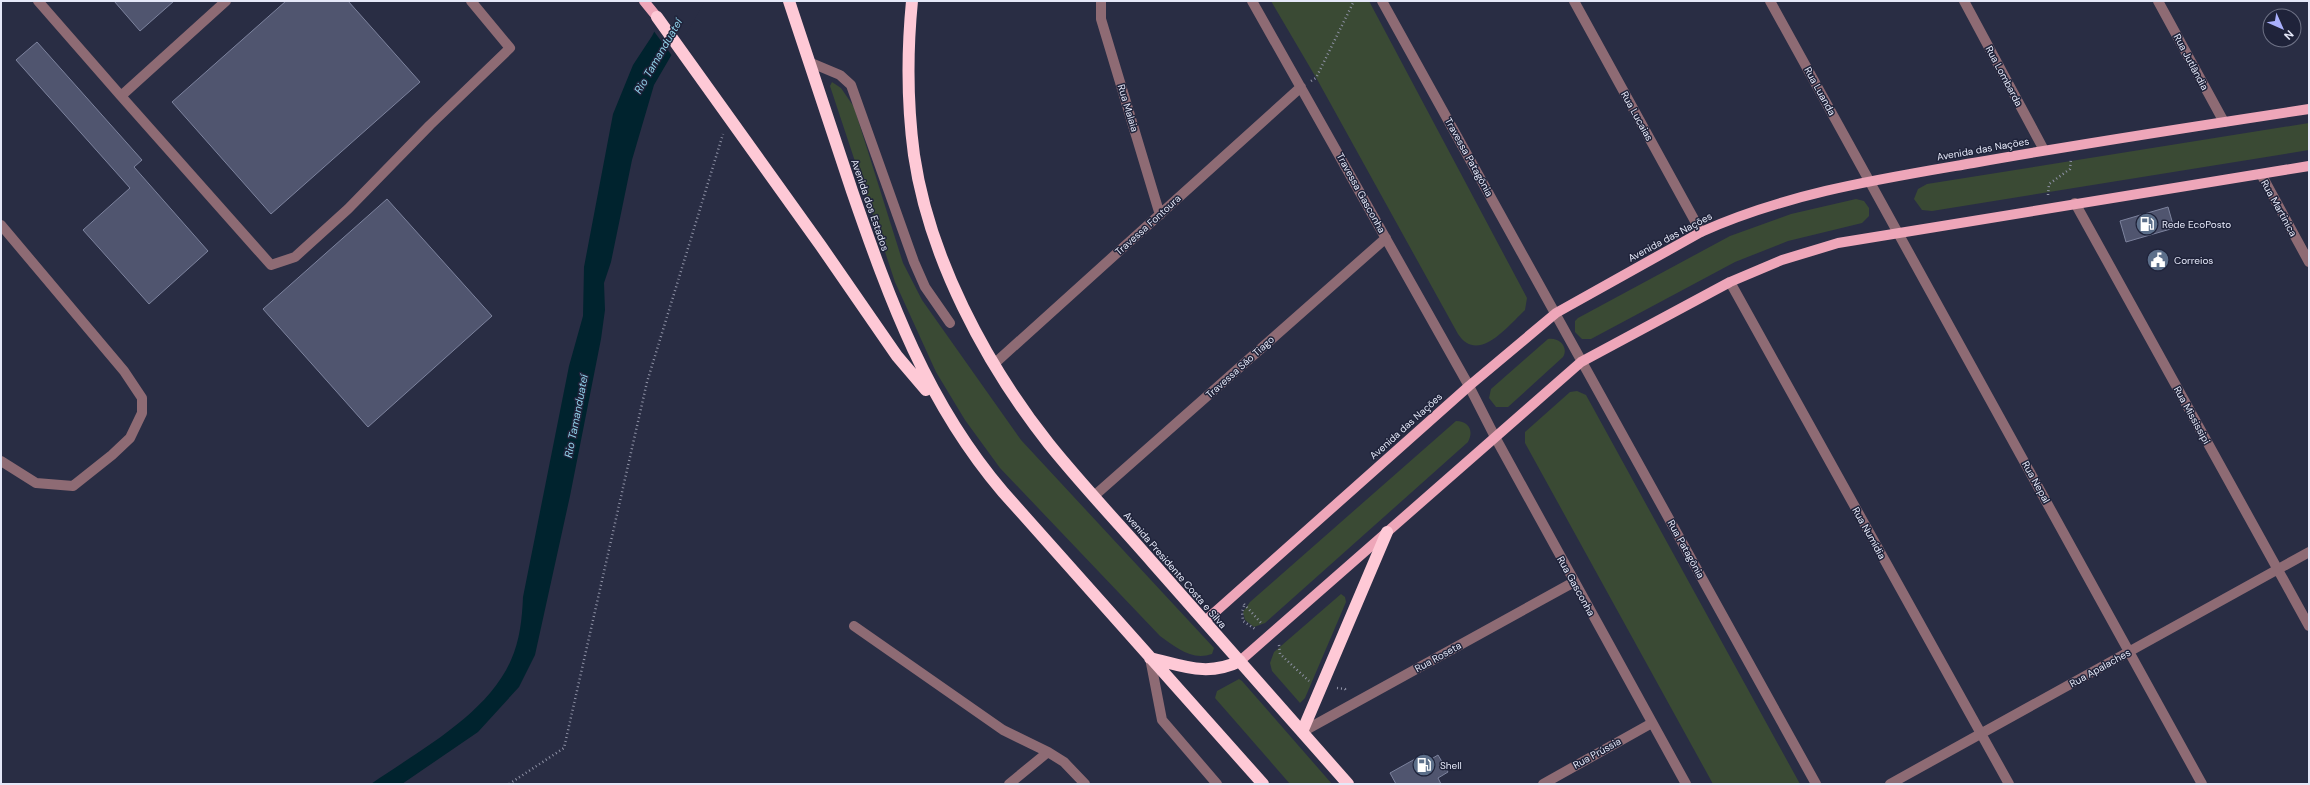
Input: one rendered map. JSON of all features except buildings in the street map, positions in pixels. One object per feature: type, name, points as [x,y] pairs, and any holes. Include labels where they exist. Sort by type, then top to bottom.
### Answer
[{"type":"highway","name":"Avenida dos Estados","points":[[789,1],[886,288],[911,349],[944,411]]},
{"type":"highway","points":[[912,1],[908,76],[910,116],[919,178],[937,242],[957,294],[994,364]]},
{"type":"highway","points":[[657,17],[729,116],[897,356],[944,411],[988,474],[1263,784]]},
{"type":"highway","name":"Avenida Presidente Costa e Silva","points":[[994,364],[1049,444],[1348,784]]},
{"type":"highway","points":[[1302,732],[1387,532]]},
{"type":"highway","points":[[1150,658],[1206,671],[1226,668],[1240,661]]},
{"type":"main road","points":[[644,1],[657,17]]},
{"type":"main road","name":"Avenida das Nações","points":[[1205,621],[1469,386],[1556,313],[1701,232],[1726,221],[1786,200],[1869,181],[2044,150],[2309,109]]},
{"type":"main road","points":[[1240,661],[1581,362],[1730,282],[1807,251],[1838,243],[1897,232],[2309,166]]},
{"type":"street","points":[[38,1],[271,264],[295,257],[342,215],[510,48],[470,1]]},
{"type":"street","points":[[121,96],[226,1]]},
{"type":"street","name":"Rua Malaia","points":[[1101,1],[1101,19],[1160,215]]},
{"type":"street","name":"Travessa Gasconha","points":[[1252,1],[1302,86],[1469,386]]},
{"type":"street","name":"Travessa Patagônia","points":[[1382,1],[1556,313]]},
{"type":"street","name":"Rua Lucaias","points":[[1574,1],[1701,232]]},
{"type":"street","name":"Rua Luanda","points":[[1770,1],[1869,181]]},
{"type":"street","name":"Rua Lombarda","points":[[1964,1],[2044,150]]},
{"type":"street","name":"Rua Jutlândia","points":[[2158,1],[2224,122]]},
{"type":"street","points":[[809,62],[840,75],[851,86],[914,262],[925,287],[950,323]]},
{"type":"street","name":"Travessa Fontoura","points":[[994,364],[1302,86]]},
{"type":"street","name":"Rua Martinica","points":[[2261,174],[2309,262]]},
{"type":"street","name":"Rua Nepal","points":[[1869,181],[2202,784]]},
{"type":"street","name":"Rua Mississipi","points":[[2075,203],[2309,626]]},
{"type":"street","points":[[1,225],[124,371],[142,398],[142,413],[130,438],[112,455],[73,486],[36,483],[1,461]]},
{"type":"street","name":"Travessa São Tiago","points":[[1094,496],[1386,238]]},
{"type":"street","name":"Rua Numídia","points":[[1730,282],[2008,784]]},
{"type":"street","name":"Rua Patagônia","points":[[1556,313],[1581,362],[1816,784]]},
{"type":"street","name":"Rua Gasconha","points":[[1469,386],[1574,582],[1686,784]]},
{"type":"street","name":"Rua Apalaches","points":[[1890,784],[2309,552]]},
{"type":"street","name":"Rua Roseta","points":[[1302,732],[1574,582]]},
{"type":"street","points":[[854,626],[1003,730],[1048,752],[1064,762],[1085,784]]},
{"type":"street","points":[[1150,658],[1162,720],[1216,784]]},
{"type":"street","name":"Rua Prússia","points":[[1543,784],[1652,723]]},
{"type":"street","points":[[1009,784],[1048,752]]},
{"type":"path","points":[[1302,86],[1316,78],[1354,1]]},
{"type":"path","points":[[509,784],[564,748],[647,382],[729,116]]},
{"type":"path","points":[[2050,207],[2047,188],[2049,184],[2070,169],[2069,147]]},
{"type":"path","points":[[1236,595],[1279,644],[1280,654],[1302,678],[1322,685],[1345,689],[1353,703]]},
{"type":"green space","points":[[1271,1],[1369,1],[1527,298],[1525,310],[1493,339],[1484,344],[1475,345],[1466,342],[1458,334],[1318,81]]},
{"type":"green space","points":[[832,82],[841,88],[854,107],[903,263],[922,300],[1021,440],[1214,648],[1212,654],[1197,656],[1184,652],[1160,636],[1000,468],[965,420],[936,372],[895,282],[830,86]]},
{"type":"green space","points":[[2309,123],[2309,150],[1932,211],[1922,210],[1914,199],[1918,189],[1927,184]]},
{"type":"green space","points":[[1856,199],[1864,201],[1869,208],[1869,216],[1862,223],[1788,241],[1735,262],[1591,339],[1582,339],[1575,332],[1575,321],[1578,318],[1730,236],[1791,214]]},
{"type":"green space","points":[[1548,339],[1559,341],[1564,346],[1565,353],[1563,357],[1508,407],[1496,407],[1489,398],[1491,389]]},
{"type":"green space","points":[[1577,391],[1586,395],[1800,784],[1713,784],[1525,443],[1525,432],[1570,392]]},
{"type":"green space","points":[[1456,421],[1460,421],[1469,427],[1470,438],[1468,442],[1265,623],[1254,627],[1245,620],[1243,612],[1250,602]]},
{"type":"green space","points":[[1341,594],[1345,597],[1346,602],[1305,698],[1300,703],[1272,671],[1270,663],[1274,652]]},
{"type":"green space","points":[[1239,679],[1332,784],[1290,784],[1215,698],[1217,691]]},
{"type":"water","name":"Rio Tamanduateí","points":[[670,1],[703,1],[654,85],[632,160],[611,262],[604,283],[605,310],[601,339],[570,496],[535,655],[519,687],[478,732],[402,784],[371,784],[430,745],[469,715],[486,698],[500,680],[517,645],[523,597],[569,366],[583,316],[584,267],[613,114],[633,65],[652,36]]},
{"type":"pier","points":[[668,1],[705,1],[673,57],[653,30]]},
{"type":"place","name":"Rede EcoPosto","points":[[2147,224]]},
{"type":"place","name":"Correios","points":[[2158,260]]},
{"type":"place","name":"Shell","points":[[1424,765]]}]
